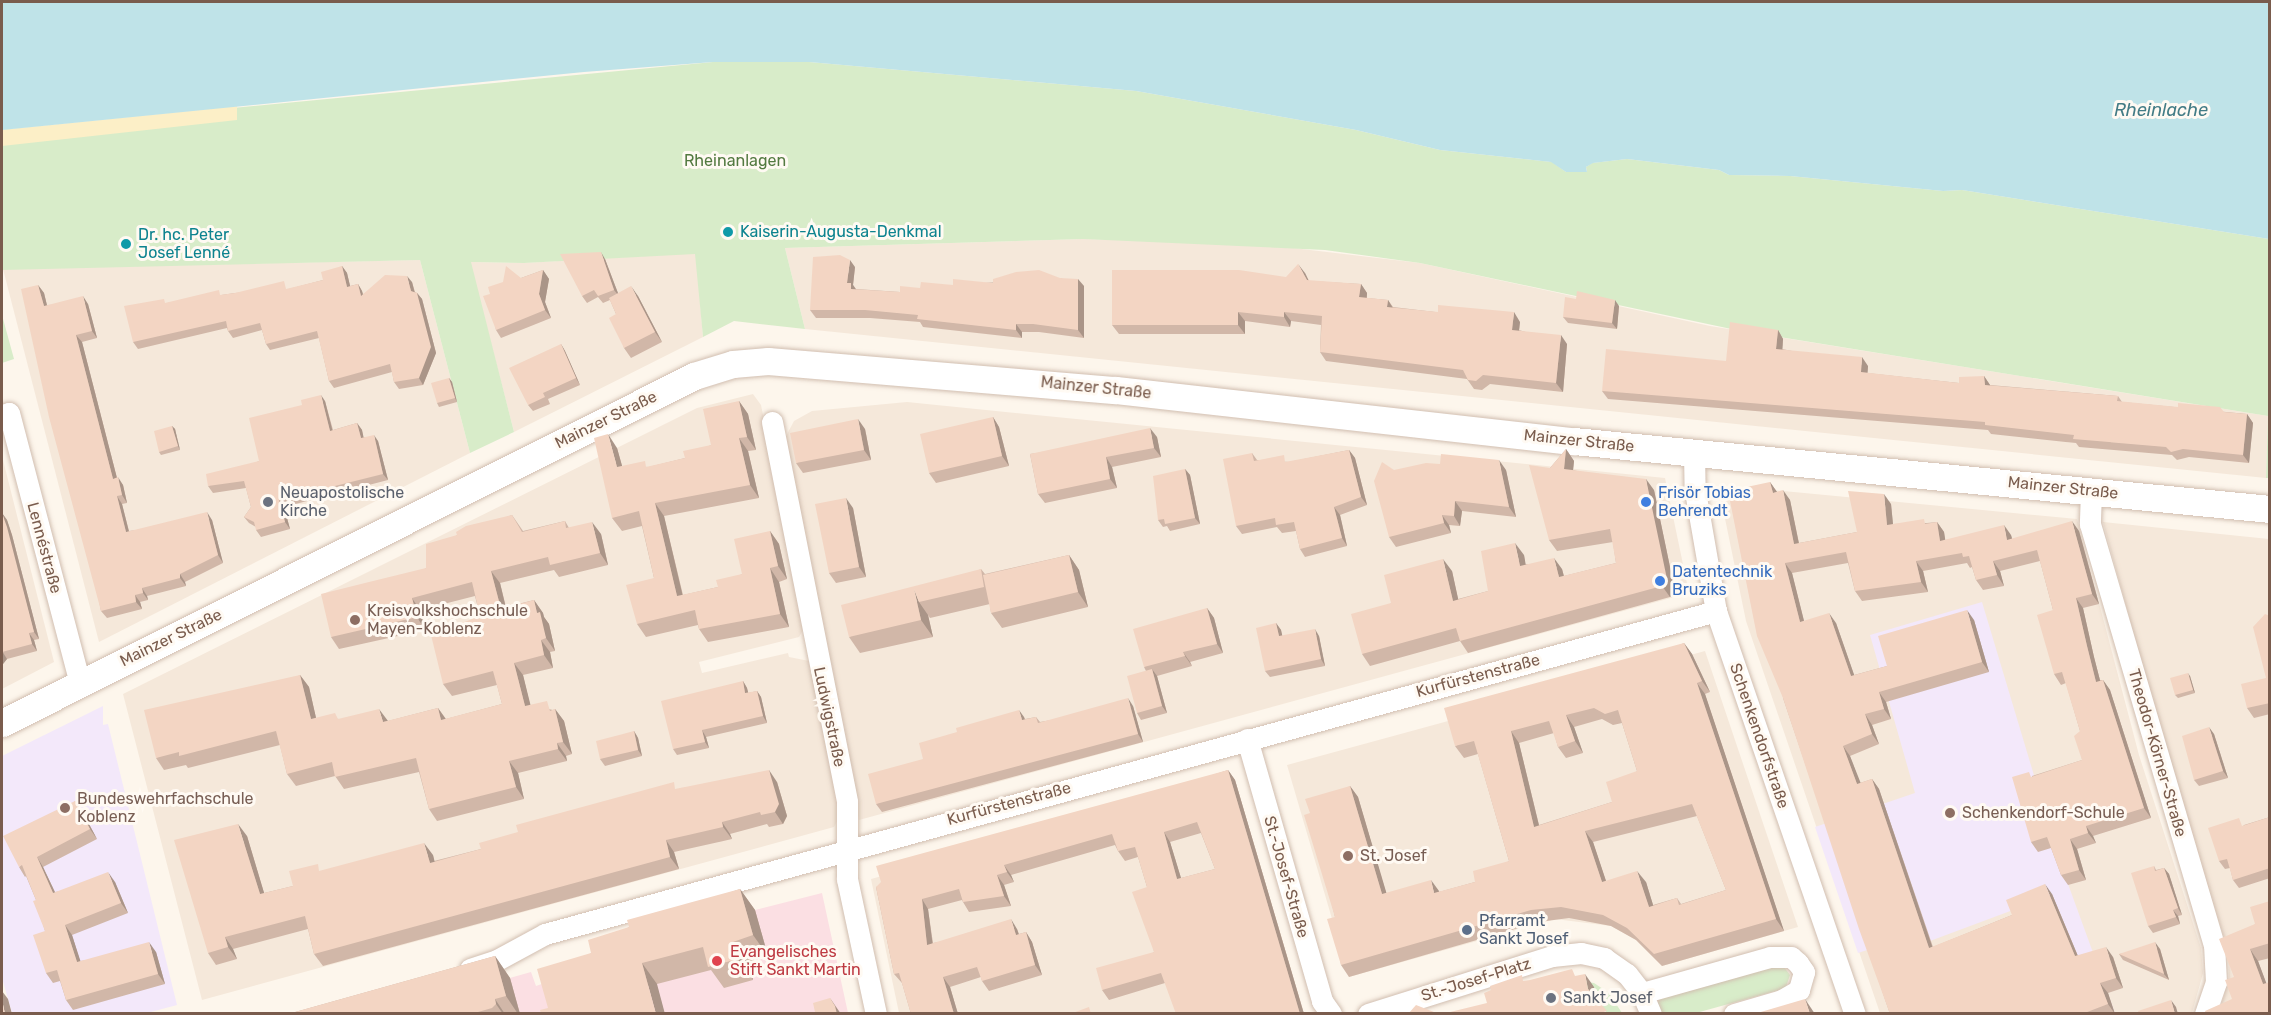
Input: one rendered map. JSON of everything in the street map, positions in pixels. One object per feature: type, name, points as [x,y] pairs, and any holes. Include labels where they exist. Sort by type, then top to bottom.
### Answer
[{"type":"street","name":"Mainzer Straße","points":[[2,723],[626,409],[694,376],[733,364],[768,361],[854,365],[2270,509]]},
{"type":"street","name":"Lennéstraße","points":[[5,414],[80,684]]},
{"type":"street","name":"Ludwigstraße","points":[[772,422],[847,802],[846,849],[855,923],[876,1014]]},
{"type":"street","name":"Schenkendorfstraße","points":[[1694,452],[1695,491],[1716,611],[1855,1014]]},
{"type":"street","name":"Theodor-Körner-Straße","points":[[2091,491],[2090,524],[2214,944],[2216,982],[2205,1014]]},
{"type":"street","name":"Kurfürstenstraße","points":[[453,973],[487,964],[545,934],[846,849],[1716,611]]},
{"type":"street","name":"St.-Josef-Straße","points":[[1247,739],[1322,1001],[1331,1014]]},
{"type":"street","name":"St.-Josef-Platz","points":[[1368,1014],[1552,956],[1581,953],[1604,958],[1627,974],[1642,993],[1651,1014]]},
{"type":"street","points":[[1642,993],[1770,957],[1791,957],[1798,963],[1804,972],[1799,990],[1782,1000],[1734,1014]]},
{"type":"shaded area","points":[[1083,239],[1251,243],[1420,263],[1710,326],[2268,416],[2266,478],[805,329],[785,248]]},
{"type":"shaded area","points":[[696,253],[703,337],[514,432],[470,262],[524,263]]},
{"type":"shaded area","points":[[420,260],[470,453],[99,642],[3,269]]},
{"type":"shaded area","points":[[753,394],[761,405],[806,625],[799,637],[699,662],[702,673],[788,653],[789,657],[809,661],[841,814],[834,827],[202,1000],[123,694],[697,408]]},
{"type":"shaded area","points":[[907,402],[1665,478],[1689,593],[859,820],[784,462],[784,440],[794,421],[812,411]]},
{"type":"shaded area","points":[[2,456],[54,662],[2,689]]},
{"type":"shaded area","points":[[1731,486],[2077,519],[2139,755],[2201,948],[2203,973],[2192,1013],[1880,1013],[1746,621],[1721,499]]},
{"type":"shaded area","points":[[2103,522],[2269,539],[2269,1013],[2219,1013],[2229,977],[2228,950],[2180,802]]},
{"type":"shaded area","name":"Schenkendorf-Schule","points":[[1982,602],[2060,862],[2115,1013],[2053,1013],[2013,910],[1930,941],[1926,931],[1858,953],[1815,827],[1915,793],[1870,635]]},
{"type":"shaded area","points":[[1705,651],[1798,927],[1662,966],[1636,940],[1611,926],[1555,919],[1349,977],[1287,765]]},
{"type":"shaded area","name":"Bundeswehrfachschule Koblenz","points":[[103,706],[103,725],[108,724],[177,1005],[147,1013],[12,1013],[2,978],[2,756]]},
{"type":"shaded area","points":[[1235,780],[1304,1013],[899,1013],[871,879]]},
{"type":"shaded area","name":"Evangelisches Stift Sankt Martin","points":[[822,893],[848,1013],[381,1014],[531,972],[536,986],[755,910]]},
{"type":"green space","name":"Rheinanlagen","points":[[713,62],[809,62],[1136,91],[1356,130],[1440,150],[1552,162],[1566,172],[1587,172],[1586,167],[1592,163],[1627,159],[1719,170],[1729,175],[1790,176],[1943,191],[1962,190],[2269,239],[2269,478],[2266,478],[2268,416],[1736,330],[1420,263],[1325,250],[1083,239],[785,248],[805,329],[734,321],[703,337],[695,254],[524,263],[471,262],[514,432],[470,453],[420,260],[2,270],[2,130]]},
{"type":"green space","points":[[2,315],[14,359],[2,363]]},
{"type":"green space","points":[[1773,966],[1784,967],[1790,975],[1786,987],[1696,1013],[1657,1013],[1656,1005],[1661,998]]},
{"type":"green space","points":[[1581,981],[1594,983],[1609,993],[1622,1013],[1607,1013]]},
{"type":"sand","points":[[237,106],[237,120],[2,146],[2,130]]},
{"type":"water","name":"Rheinlache","points":[[2,2],[2269,2],[2269,239],[1962,190],[1943,191],[1790,176],[1729,175],[1719,170],[1627,159],[1593,163],[1586,167],[1587,172],[1566,172],[1551,162],[1440,150],[1356,130],[1136,91],[809,62],[713,62],[584,72],[2,130]]},
{"type":"building","points":[[601,252],[614,290],[598,296],[594,290],[582,296],[560,254]]},
{"type":"building","points":[[840,255],[850,260],[847,283],[851,283],[851,289],[900,292],[900,286],[920,288],[921,282],[953,285],[953,279],[993,283],[993,279],[1016,272],[1039,270],[1060,278],[1078,279],[1078,330],[1016,324],[1016,330],[917,319],[918,315],[865,310],[810,310],[813,257]]},
{"type":"building","points":[[1298,264],[1307,280],[1361,284],[1359,297],[1388,300],[1387,307],[1438,312],[1438,305],[1514,312],[1512,330],[1561,335],[1556,383],[1483,375],[1476,381],[1468,380],[1463,370],[1320,352],[1322,316],[1284,312],[1284,317],[1238,312],[1238,325],[1112,325],[1112,270],[1239,270],[1286,277]]},
{"type":"building","points":[[342,266],[347,287],[358,284],[361,296],[385,275],[407,276],[411,291],[417,293],[431,347],[419,378],[394,382],[390,364],[329,381],[317,331],[266,344],[260,323],[228,331],[226,321],[133,342],[124,306],[164,299],[165,303],[219,290],[220,295],[235,293],[284,281],[286,289],[323,280],[321,272]]},
{"type":"building","points":[[506,266],[521,278],[543,270],[539,294],[545,310],[496,330],[483,296],[490,294],[488,287],[503,282]]},
{"type":"building","points":[[38,285],[44,306],[83,296],[92,331],[76,335],[113,479],[118,477],[122,495],[117,496],[126,532],[207,512],[218,555],[180,574],[180,578],[142,588],[143,593],[135,595],[136,602],[101,611],[49,417],[21,289]]},
{"type":"building","points":[[631,286],[655,332],[624,348],[609,318],[616,314],[609,298]]},
{"type":"building","points":[[1577,291],[1615,300],[1612,323],[1563,317],[1565,297],[1576,299]]},
{"type":"building","points":[[1730,322],[1778,330],[1776,349],[1862,357],[1861,372],[1959,383],[1959,377],[1984,376],[1985,385],[2118,396],[2117,401],[2178,407],[2178,403],[2220,407],[2224,412],[2247,414],[2243,455],[2183,449],[2171,452],[2166,447],[2073,439],[2074,435],[1985,425],[1985,422],[1602,391],[1606,349],[1726,361]]},
{"type":"building","points":[[561,344],[576,378],[543,393],[545,397],[528,405],[509,368]]},
{"type":"building","points":[[449,378],[455,398],[437,403],[431,383]]},
{"type":"building","points":[[321,395],[330,431],[357,423],[361,438],[374,435],[383,474],[279,500],[285,522],[256,530],[254,522],[244,517],[251,507],[244,481],[208,486],[206,474],[259,461],[249,418],[302,405],[301,400]]},
{"type":"building","points":[[739,401],[747,437],[739,438],[750,485],[655,503],[677,596],[718,587],[716,580],[742,574],[734,539],[770,531],[778,566],[770,568],[780,614],[699,629],[695,610],[637,624],[626,585],[654,578],[639,511],[612,518],[594,438],[608,434],[617,467],[645,461],[646,467],[685,458],[683,451],[711,445],[703,409]]},
{"type":"building","points":[[993,417],[1002,456],[929,473],[920,434]]},
{"type":"building","points":[[858,419],[864,450],[796,463],[790,433]]},
{"type":"building","points":[[172,426],[178,446],[159,452],[154,431]]},
{"type":"building","points":[[1150,428],[1154,448],[1106,457],[1110,479],[1038,494],[1030,454]]},
{"type":"building","points":[[1566,449],[1564,469],[1646,479],[1667,579],[1662,586],[1460,641],[1456,628],[1362,654],[1351,614],[1391,603],[1384,575],[1443,559],[1453,601],[1488,591],[1481,551],[1515,543],[1520,566],[1554,558],[1559,577],[1616,563],[1610,529],[1549,540],[1529,465],[1550,468]]},
{"type":"building","points":[[1349,450],[1361,497],[1334,507],[1342,538],[1300,549],[1294,522],[1276,525],[1275,518],[1236,526],[1223,459],[1252,453],[1254,461],[1284,455],[1285,462]]},
{"type":"building","points":[[1441,454],[1499,460],[1509,507],[1455,501],[1454,516],[1442,515],[1444,523],[1389,537],[1374,481],[1382,462],[1394,470],[1426,463],[1440,464]]},
{"type":"building","points":[[1185,469],[1195,518],[1165,524],[1164,519],[1158,520],[1153,476]]},
{"type":"building","points":[[1770,482],[1773,493],[1783,490],[1794,544],[1857,532],[1848,491],[1884,494],[1887,525],[1924,519],[1925,524],[1937,522],[1940,541],[2004,525],[2007,540],[2072,521],[2092,594],[2076,598],[2096,682],[2103,680],[2144,808],[2086,826],[2088,833],[2070,839],[2079,870],[2061,875],[2047,837],[2031,842],[2012,777],[2029,772],[2031,777],[2082,760],[2074,736],[2080,731],[2062,672],[2054,674],[2037,615],[2053,610],[2037,550],[1993,561],[1997,575],[1976,580],[1969,556],[1963,557],[1962,553],[1916,561],[1921,582],[1855,591],[1846,552],[1785,563],[1800,622],[1829,613],[1851,676],[1887,666],[1878,636],[1967,610],[1982,662],[1879,692],[1884,709],[1865,714],[1872,734],[1843,746],[1857,784],[1872,779],[1929,948],[2012,915],[2006,900],[2045,884],[2075,956],[2106,947],[2116,978],[2100,983],[2108,1004],[2082,1014],[1890,1014],[1859,929],[1783,698],[1757,636],[1728,491]]},
{"type":"building","points":[[846,498],[859,567],[829,573],[815,504]]},
{"type":"building","points":[[2,513],[34,632],[29,633],[32,644],[2,652]]},
{"type":"building","points":[[512,515],[522,532],[565,521],[566,528],[592,522],[600,553],[550,565],[548,557],[491,571],[501,609],[534,600],[537,613],[540,612],[546,638],[541,640],[544,655],[514,663],[525,706],[547,701],[550,711],[555,709],[563,742],[557,743],[558,749],[509,761],[516,787],[429,809],[416,758],[335,777],[332,762],[287,774],[276,731],[179,756],[179,752],[156,758],[144,710],[300,675],[311,719],[335,713],[338,719],[379,709],[383,722],[438,708],[441,720],[502,704],[493,671],[443,684],[431,635],[480,616],[472,582],[412,598],[417,617],[331,637],[321,594],[426,568],[426,544],[457,535],[456,532],[466,526]]},
{"type":"building","points":[[1069,555],[1078,592],[991,613],[983,575]]},
{"type":"building","points":[[981,569],[984,587],[919,602],[914,589],[921,620],[849,637],[841,605]]},
{"type":"building","points":[[1207,608],[1217,644],[1183,652],[1185,656],[1144,667],[1133,629]]},
{"type":"building","points":[[2265,614],[2270,616],[2270,703],[2247,708],[2241,684],[2266,678],[2253,627]]},
{"type":"building","points":[[1276,623],[1279,636],[1315,629],[1321,659],[1265,671],[1256,628]]},
{"type":"building","points":[[1684,643],[1702,681],[1697,683],[1776,919],[1654,954],[1627,928],[1603,915],[1561,907],[1531,910],[1341,965],[1327,919],[1335,917],[1304,815],[1310,813],[1305,799],[1350,786],[1382,894],[1431,880],[1434,893],[1475,882],[1473,871],[1509,861],[1474,741],[1455,746],[1444,708]],"holes":[[[1594,708],[1605,714],[1618,710],[1637,771],[1606,782],[1612,802],[1534,827],[1511,731],[1549,721],[1558,747],[1575,741],[1566,715]],[[1692,804],[1726,890],[1679,905],[1677,898],[1649,907],[1637,871],[1602,882],[1585,831]]]},
{"type":"building","points":[[1152,669],[1162,706],[1137,713],[1127,676]]},
{"type":"building","points":[[2188,673],[2193,690],[2175,695],[2170,678]]},
{"type":"building","points":[[743,681],[745,693],[757,691],[763,716],[702,730],[705,742],[673,749],[661,701]]},
{"type":"building","points":[[1128,698],[1138,734],[876,804],[868,774],[923,759],[919,743],[957,732],[956,728],[1019,710],[1022,720],[1036,717],[1038,723]]},
{"type":"building","points":[[2209,727],[2223,771],[2194,780],[2182,736]]},
{"type":"building","points":[[634,731],[638,750],[600,759],[596,741]]},
{"type":"building","points":[[769,770],[779,804],[775,812],[761,815],[760,812],[722,822],[723,827],[666,840],[670,857],[314,954],[305,916],[225,937],[228,947],[208,953],[174,840],[238,824],[260,894],[293,886],[289,871],[318,864],[319,871],[424,843],[430,863],[481,849],[479,843],[518,832],[516,825],[674,782],[675,789]]},
{"type":"building","points":[[1228,770],[1300,1014],[1176,1014],[1161,973],[1102,990],[1096,968],[1154,952],[1132,892],[1147,887],[1135,847],[1118,851],[1112,834],[1004,865],[1007,872],[997,875],[1004,896],[963,902],[959,889],[922,899],[927,945],[1011,919],[1016,935],[1026,932],[1035,965],[982,981],[977,967],[943,977],[954,1014],[911,1014],[899,973],[894,974],[876,887],[881,882],[876,866]],"holes":[[[1197,822],[1215,869],[1177,879],[1164,832]]]},
{"type":"building","points":[[75,801],[90,829],[37,857],[53,893],[108,872],[121,903],[65,925],[77,962],[149,942],[158,974],[66,1000],[57,970],[46,973],[33,935],[45,931],[33,901],[36,900],[22,865],[19,867],[3,836]]},
{"type":"building","points":[[2270,817],[2270,868],[2233,880],[2227,859],[2219,861],[2208,828],[2239,818],[2242,826]]},
{"type":"building","points":[[2154,866],[2155,871],[2164,868],[2178,908],[2173,910],[2176,917],[2148,926],[2131,873]]},
{"type":"building","points":[[740,889],[753,935],[733,942],[738,959],[708,967],[703,947],[642,963],[656,1014],[541,1014],[540,1010],[548,1008],[537,969],[591,953],[588,940],[629,927],[627,920]]},
{"type":"building","points":[[2270,901],[2270,943],[2250,949],[2263,984],[2270,982],[2270,1014],[2206,1014],[2205,1011],[2232,999],[2225,980],[2234,977],[2219,939],[2255,924],[2250,907]]},
{"type":"building","points":[[2155,942],[2164,974],[2119,954]]},
{"type":"building","points":[[495,956],[506,996],[495,999],[496,1004],[492,1008],[471,1014],[288,1014]]},
{"type":"building","points":[[1572,969],[1575,976],[1585,974],[1588,989],[1607,1011],[1597,1014],[1442,1014],[1487,1003],[1484,993],[1491,990],[1490,986],[1522,975],[1523,981]]},
{"type":"building","points":[[830,998],[837,1014],[808,1014],[815,1012],[813,1003]]},
{"type":"building","points":[[1805,999],[1810,1014],[1754,1014]]},
{"type":"building","points":[[2171,1000],[2175,1014],[2139,1014],[2138,1011]]},
{"type":"building","points":[[1416,1005],[1439,1014],[1408,1014]]},
{"type":"building","points":[[1089,1007],[1091,1014],[1070,1014]]},
{"type":"place","name":"Kaiserin-Augusta-Denkmal","points":[[728,232]]},
{"type":"place","name":"Dr. hc. Peter Josef Lenné","points":[[126,244]]},
{"type":"place","name":"Neuapostolische Kirche","points":[[268,502]]},
{"type":"place","name":"Frisör Tobias Behrendt","points":[[1646,502]]},
{"type":"place","name":"Datentechnik Bruziks","points":[[1660,581]]},
{"type":"place","name":"Kreisvolkshochschule Mayen-Koblenz","points":[[355,620]]},
{"type":"place","name":"Bundeswehrfachschule Koblenz","points":[[65,808]]},
{"type":"place","name":"Schenkendorf-Schule","points":[[1950,813]]},
{"type":"place","name":"St. Josef","points":[[1348,856]]},
{"type":"place","name":"Pfarramt Sankt Josef","points":[[1467,930]]},
{"type":"place","name":"Evangelisches Stift Sankt Martin","points":[[717,961]]},
{"type":"place","name":"Sankt Josef","points":[[1551,998]]}]
